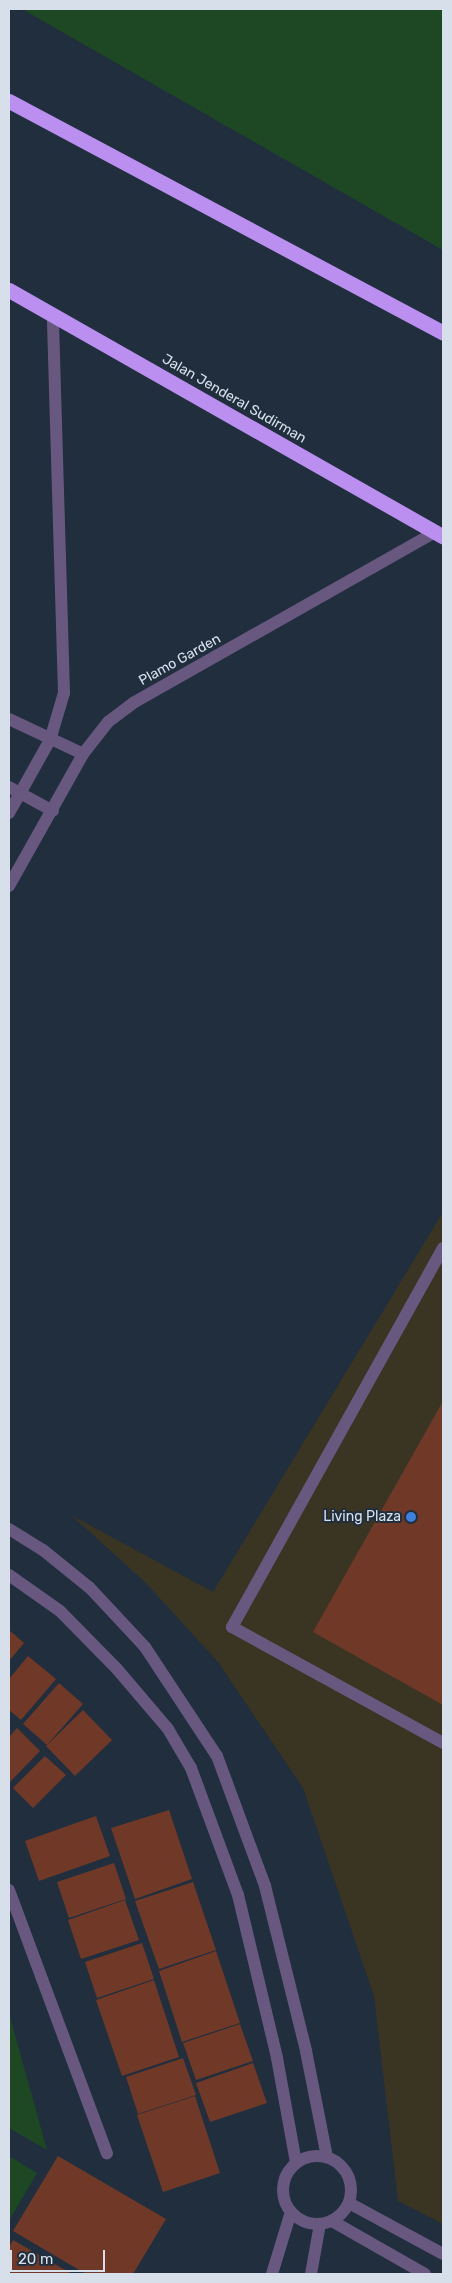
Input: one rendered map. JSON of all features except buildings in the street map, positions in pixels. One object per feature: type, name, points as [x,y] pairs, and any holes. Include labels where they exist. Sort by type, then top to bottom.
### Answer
[{"type":"highway","points":[[9,101],[443,333]]},
{"type":"highway","name":"Jalan Jenderal Sudirman","points":[[9,290],[439,535]]},
{"type":"street","points":[[9,813],[50,740],[64,693],[53,315]]},
{"type":"street","name":"Plamo Garden","points":[[9,886],[53,811],[83,754],[108,722],[132,704],[439,535]]},
{"type":"street","points":[[9,719],[83,754]]},
{"type":"street","points":[[9,787],[53,811]]},
{"type":"street","points":[[443,1248],[232,1627],[443,1743]]},
{"type":"street","points":[[9,1529],[43,1550],[90,1588],[145,1647],[217,1756],[265,1886],[306,2051],[327,2157]]},
{"type":"street","points":[[9,1575],[60,1611],[117,1669],[168,1729],[191,1768],[238,1895],[276,2058],[296,2163]]},
{"type":"street","points":[[9,1890],[107,2153]]},
{"type":"street","points":[[311,2274],[326,2222],[349,2203],[351,2191],[345,2170],[327,2157],[316,2156],[296,2163],[288,2171],[283,2192],[291,2212],[299,2219],[326,2222],[425,2274]]},
{"type":"street","points":[[349,2203],[443,2254]]},
{"type":"street","points":[[272,2274],[291,2212]]},
{"type":"shaded area","points":[[443,1212],[443,2224],[398,2201],[374,1996],[303,1788],[218,1662],[145,1582],[71,1515],[213,1592]]},
{"type":"green space","points":[[22,9],[443,9],[443,250]]},
{"type":"green space","points":[[9,2013],[47,2150],[9,2128]]},
{"type":"green space","points":[[9,2156],[37,2173],[9,2221]]},
{"type":"place","name":"Living Plaza","points":[[411,1517]]}]
